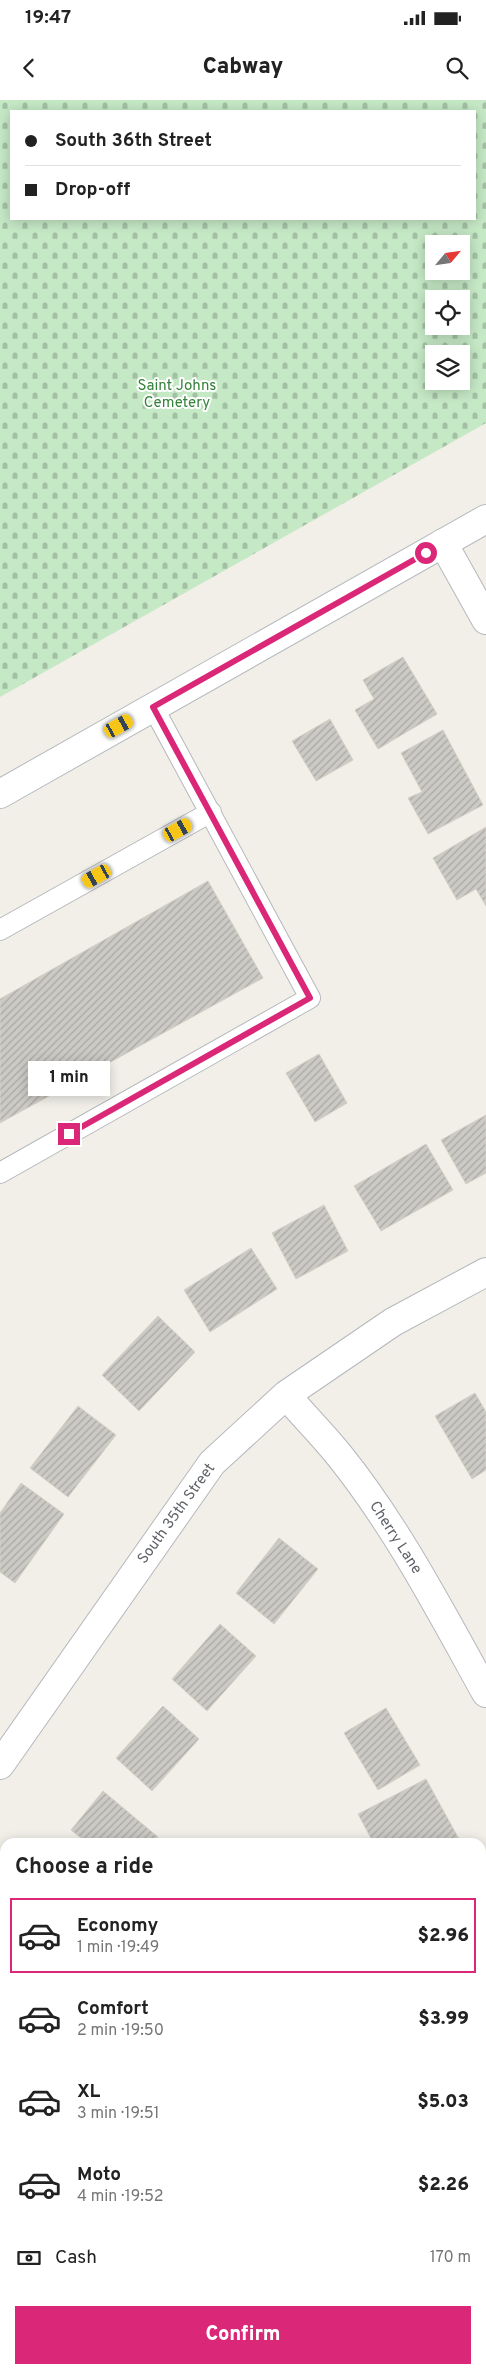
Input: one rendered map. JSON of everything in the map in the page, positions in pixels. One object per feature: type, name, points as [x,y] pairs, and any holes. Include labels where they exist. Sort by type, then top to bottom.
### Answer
[{"type":"street","points":[[0,794],[486,519]]},
{"type":"street","points":[[443,543],[486,620]]},
{"type":"street","name":"South 35th Street","points":[[0,1765],[212,1463],[286,1395],[394,1322],[486,1272]]},
{"type":"street","name":"Cherry Lane","points":[[286,1395],[339,1455],[378,1510],[434,1600],[486,1693]]},
{"type":"lane","points":[[0,1172],[310,998],[153,707]]},
{"type":"lane","points":[[0,930],[210,812]]},
{"type":"green space","name":"Saint Johns Cemetery","points":[[0,100],[486,100],[486,423],[0,697]]},
{"type":"building","points":[[403,657],[437,714],[378,749],[355,710],[374,699],[363,680]]},
{"type":"building","points":[[330,719],[353,760],[316,781],[292,741]]},
{"type":"building","points":[[443,730],[483,805],[428,834],[408,798],[422,792],[401,753]]},
{"type":"building","points":[[486,827],[486,906],[476,889],[457,900],[433,858]]},
{"type":"building","points":[[208,881],[263,978],[0,1123],[0,999]]},
{"type":"building","points":[[319,1054],[347,1103],[315,1122],[286,1073]]},
{"type":"building","points":[[486,1115],[486,1173],[466,1184],[441,1140]]},
{"type":"building","points":[[426,1144],[453,1190],[381,1231],[354,1186]]},
{"type":"building","points":[[324,1205],[348,1251],[296,1279],[272,1233]]},
{"type":"building","points":[[251,1248],[277,1289],[210,1332],[184,1290]]},
{"type":"building","points":[[158,1316],[195,1352],[139,1411],[102,1375]]},
{"type":"building","points":[[475,1393],[486,1412],[486,1470],[472,1479],[435,1416]]},
{"type":"building","points":[[78,1406],[116,1435],[68,1497],[30,1468]]},
{"type":"building","points":[[21,1483],[64,1514],[15,1583],[0,1572],[0,1513]]},
{"type":"building","points":[[279,1538],[318,1569],[274,1624],[236,1593]]},
{"type":"building","points":[[220,1624],[256,1656],[207,1711],[172,1679]]},
{"type":"building","points":[[163,1706],[199,1739],[152,1791],[116,1758]]},
{"type":"building","points":[[386,1708],[420,1765],[378,1790],[344,1733]]},
{"type":"building","points":[[426,1779],[458,1838],[371,1838],[358,1814]]},
{"type":"building","points":[[103,1791],[158,1837],[81,1838],[71,1830]]},
{"type":"route","points":[[69,1134],[310,998],[153,707],[426,553]]}]
